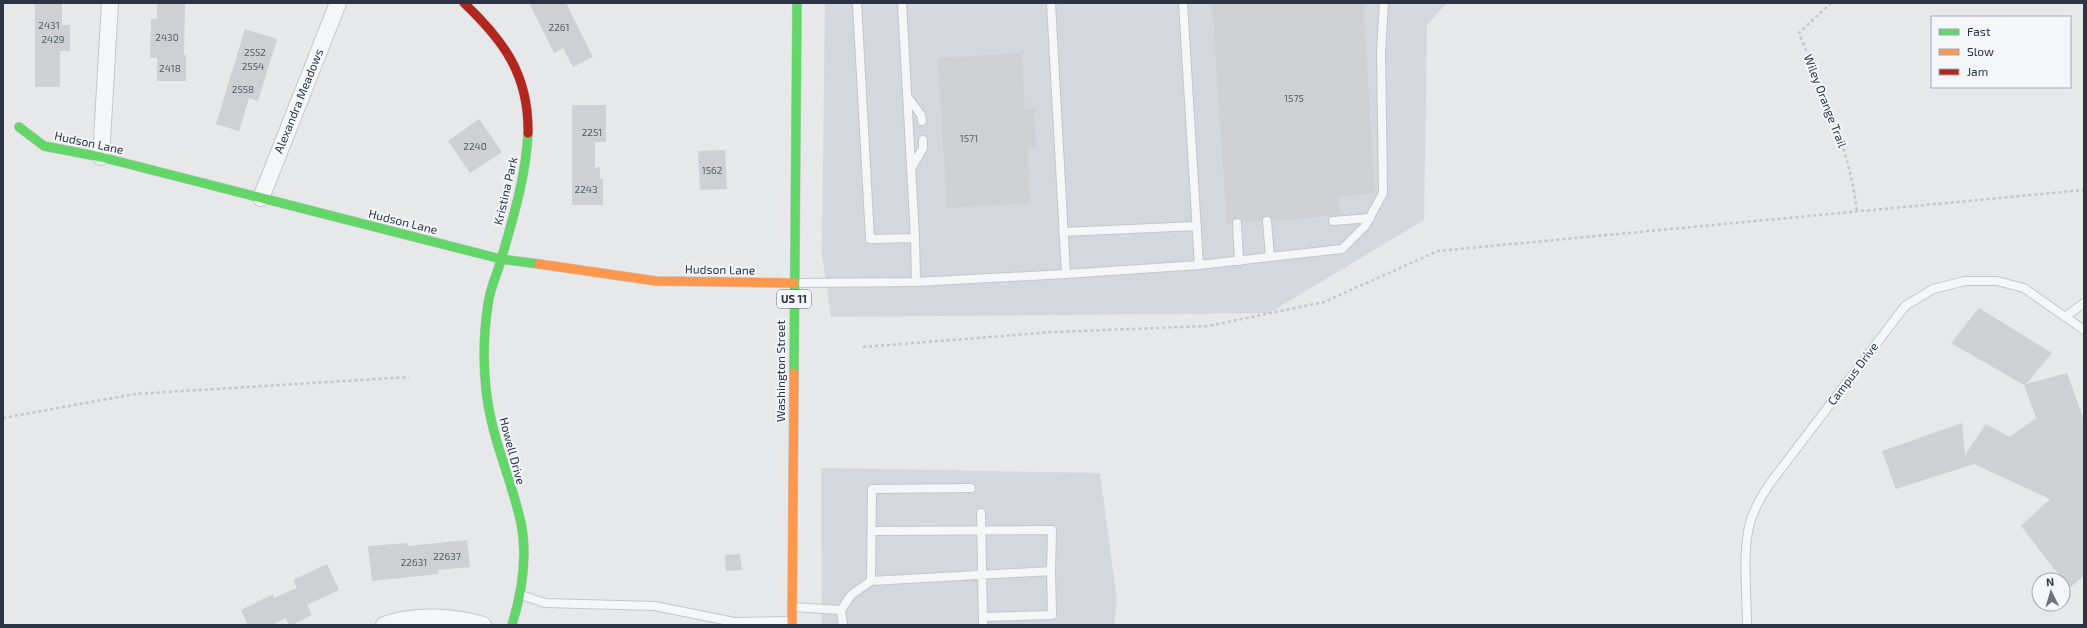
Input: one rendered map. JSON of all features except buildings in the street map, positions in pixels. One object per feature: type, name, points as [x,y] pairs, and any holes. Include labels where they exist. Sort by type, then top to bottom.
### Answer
[{"type":"street","points":[[101,157],[110,3]]},
{"type":"street","name":"Alexandra Meadows","points":[[261,198],[338,3]]},
{"type":"street","name":"Kristina Park","points":[[464,3],[490,28],[508,54],[523,87],[528,119],[527,156],[520,195],[501,259]]},
{"type":"street","name":"Washington Street","points":[[792,607],[797,3]]},
{"type":"street","name":"Hudson Lane","points":[[19,127],[44,146],[101,157],[501,259],[656,281],[794,284]]},
{"type":"street","name":"Howell Drive","points":[[501,259],[488,303],[486,389],[494,438],[521,524],[524,558],[521,595],[512,625]]},
{"type":"street","name":"US 11","points":[[792,607],[792,623]]},
{"type":"street","points":[[384,625],[393,622],[430,618],[465,620],[483,625]]},
{"type":"lane","points":[[858,3],[870,239],[915,238]]},
{"type":"lane","points":[[902,3],[915,238],[916,282]]},
{"type":"lane","points":[[1051,3],[1066,274]]},
{"type":"lane","points":[[1183,3],[1199,265]]},
{"type":"lane","points":[[794,284],[916,282],[1066,274],[1199,265],[1342,249],[1370,218],[1383,193],[1381,51],[1384,3]]},
{"type":"lane","points":[[907,96],[921,115],[922,121]]},
{"type":"lane","points":[[911,169],[923,148],[923,140]]},
{"type":"lane","points":[[1334,220],[1370,218]]},
{"type":"lane","points":[[1267,221],[1270,257]]},
{"type":"lane","points":[[1237,223],[1239,261]]},
{"type":"lane","points":[[1063,232],[1197,226]]},
{"type":"lane","name":"Campus Drive","points":[[1747,625],[1747,549],[1750,524],[1758,502],[1771,482],[1905,306],[1933,289],[1965,281],[1996,281],[2024,288],[2084,330]]},
{"type":"lane","points":[[2065,317],[2084,303]]},
{"type":"lane","points":[[871,581],[872,489],[971,488]]},
{"type":"lane","points":[[872,531],[981,530],[1052,530],[1052,615],[983,621],[981,530],[981,513]]},
{"type":"lane","points":[[843,625],[841,610],[851,595],[871,581],[1051,571]]},
{"type":"lane","points":[[521,595],[545,603],[655,606],[734,622],[792,623]]},
{"type":"lane","points":[[792,607],[841,610]]},
{"type":"path","name":"Wiley Orange Trail","points":[[1831,3],[1799,33],[1838,130],[1854,185],[1857,212]]},
{"type":"path","points":[[864,347],[1053,332],[1208,326],[1324,302],[1438,251],[2084,190]]},
{"type":"path","points":[[3,418],[135,394],[408,377]]},
{"type":"shaded area","points":[[825,3],[1447,3],[1427,25],[1424,220],[1269,313],[831,317],[822,254]]},
{"type":"shaded area","points":[[821,468],[1100,473],[1117,601],[1114,625],[822,625]]},
{"type":"traffic: fast","points":[[794,373],[797,3]]},
{"type":"traffic: fast","points":[[19,127],[44,146],[101,157],[501,259],[539,264]]},
{"type":"traffic: fast","points":[[512,625],[519,600],[523,574],[523,536],[517,506],[492,424],[486,389],[484,346],[489,298],[510,229],[522,181],[528,133]]},
{"type":"traffic: slow","points":[[539,264],[656,281],[794,283]]},
{"type":"traffic: slow","points":[[792,625],[794,373]]},
{"type":"traffic: jam","points":[[464,3],[491,31],[511,60],[519,76],[527,112],[528,133]]}]
